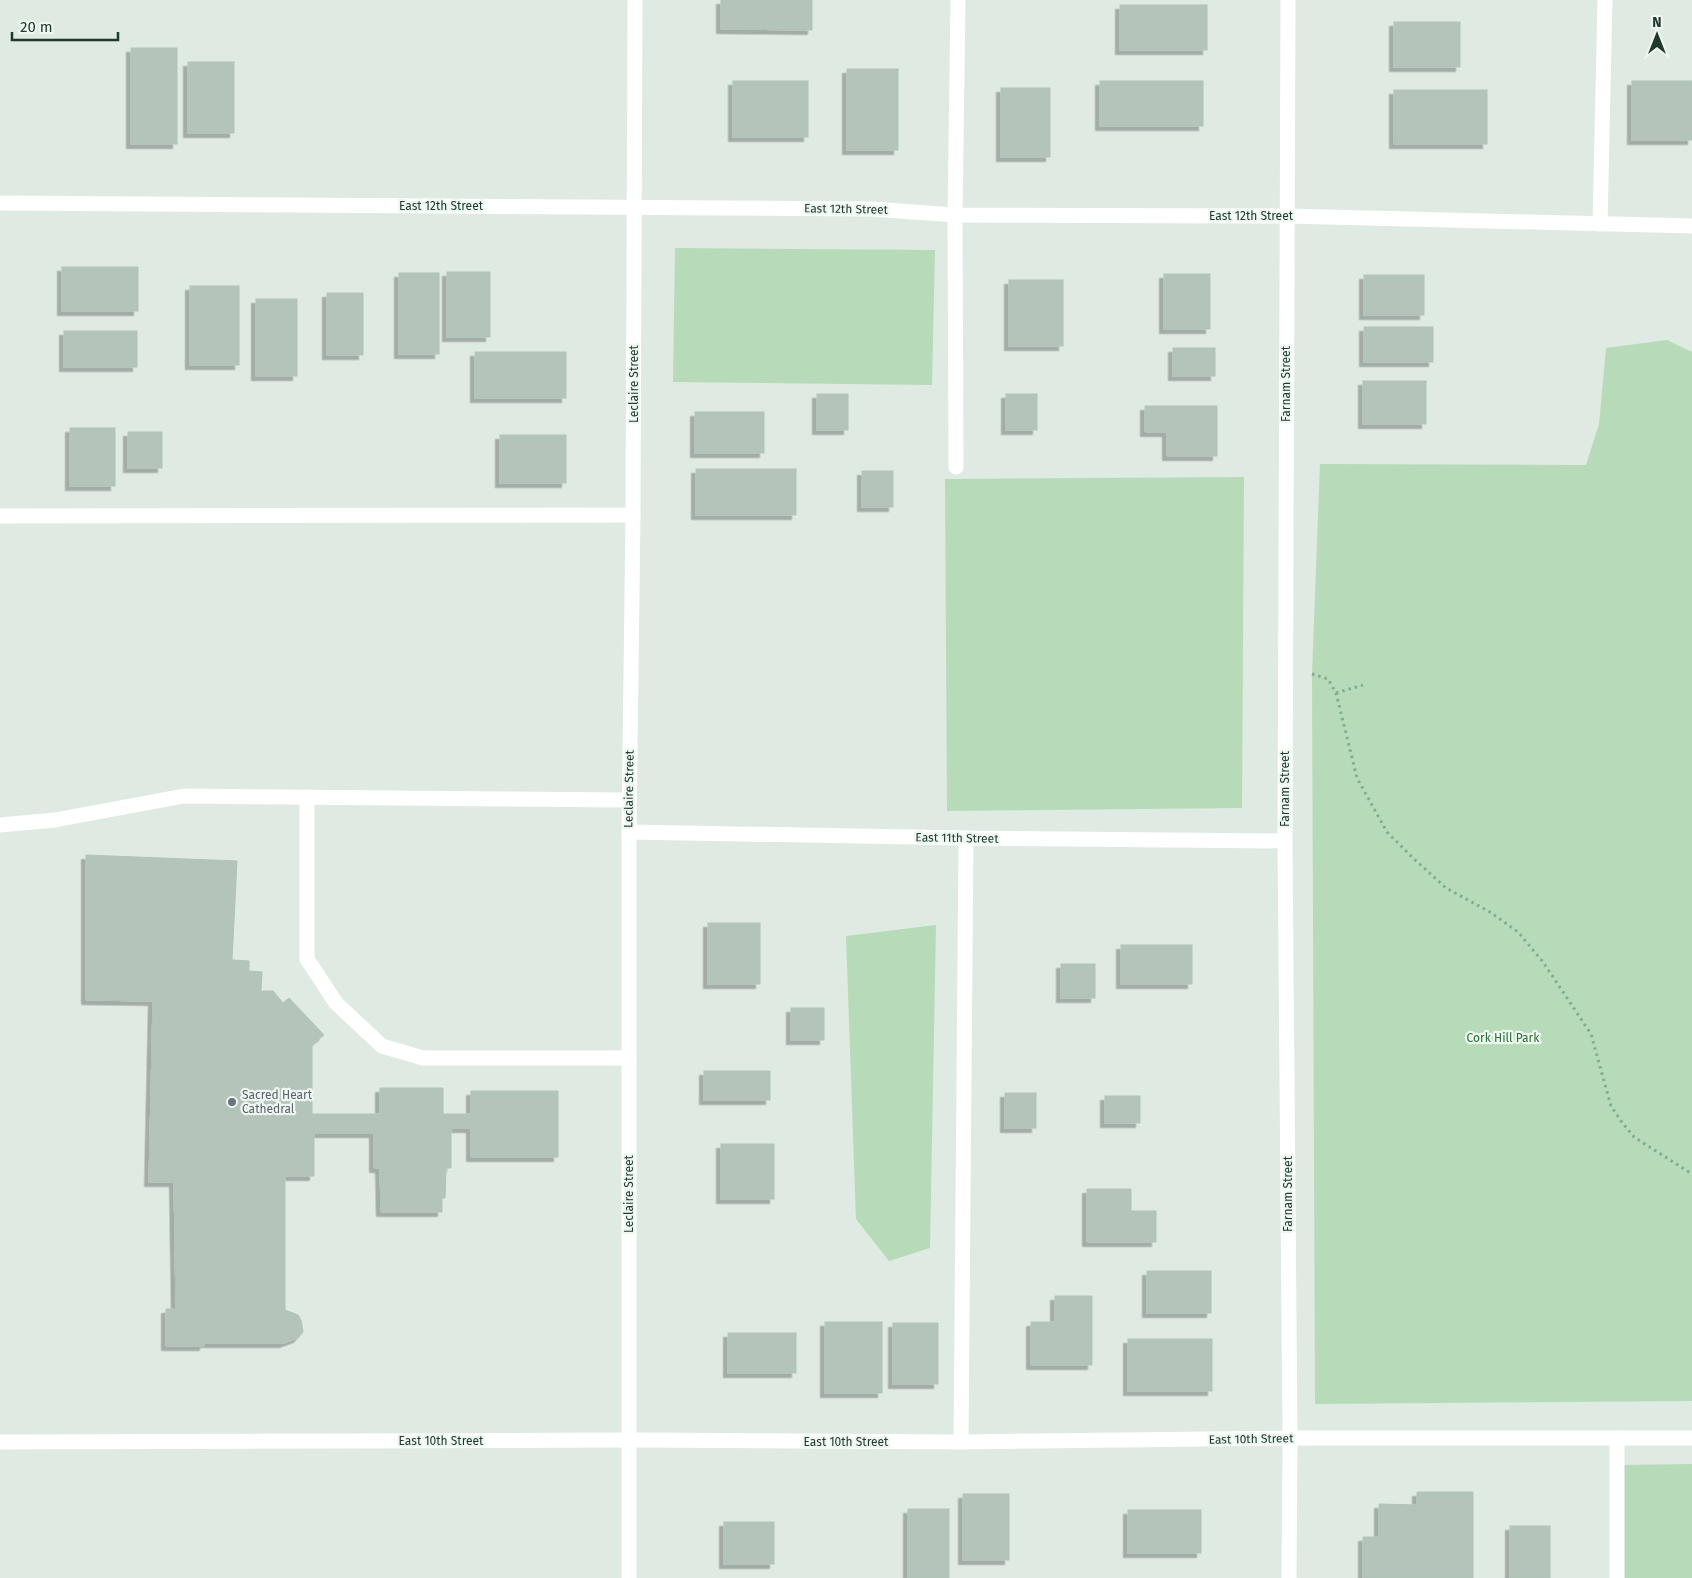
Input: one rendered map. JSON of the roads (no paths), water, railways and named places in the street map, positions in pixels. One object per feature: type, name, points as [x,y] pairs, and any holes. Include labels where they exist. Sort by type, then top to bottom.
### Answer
[{"type":"street","name":"Leclaire Street","points":[[630,1578],[628,832],[633,515],[635,0]]},
{"type":"street","points":[[956,467],[955,215],[958,0]]},
{"type":"street","name":"Farnam Street","points":[[1288,0],[1285,841],[1290,1438],[1288,1578]]},
{"type":"street","points":[[1600,224],[1605,0]]},
{"type":"street","name":"East 12th Street","points":[[0,203],[872,209],[955,215],[1287,216],[1692,226]]},
{"type":"street","points":[[0,516],[633,515]]},
{"type":"street","points":[[0,825],[54,820],[184,796],[629,800]]},
{"type":"street","points":[[307,797],[307,959],[336,1003],[382,1046],[424,1058],[629,1058]]},
{"type":"street","name":"East 11th Street","points":[[628,832],[1285,841]]},
{"type":"street","points":[[961,1442],[966,838]]},
{"type":"street","name":"East 10th Street","points":[[0,1442],[630,1440],[961,1442],[1290,1438],[1692,1438]]},
{"type":"street","points":[[1617,1438],[1617,1578]]},
{"type":"place","name":"Sacred Heart Cathedral","points":[[232,1102]]},
{"type":"park label","name":"Cork Hill Park","points":[[1503,1038]]}]
